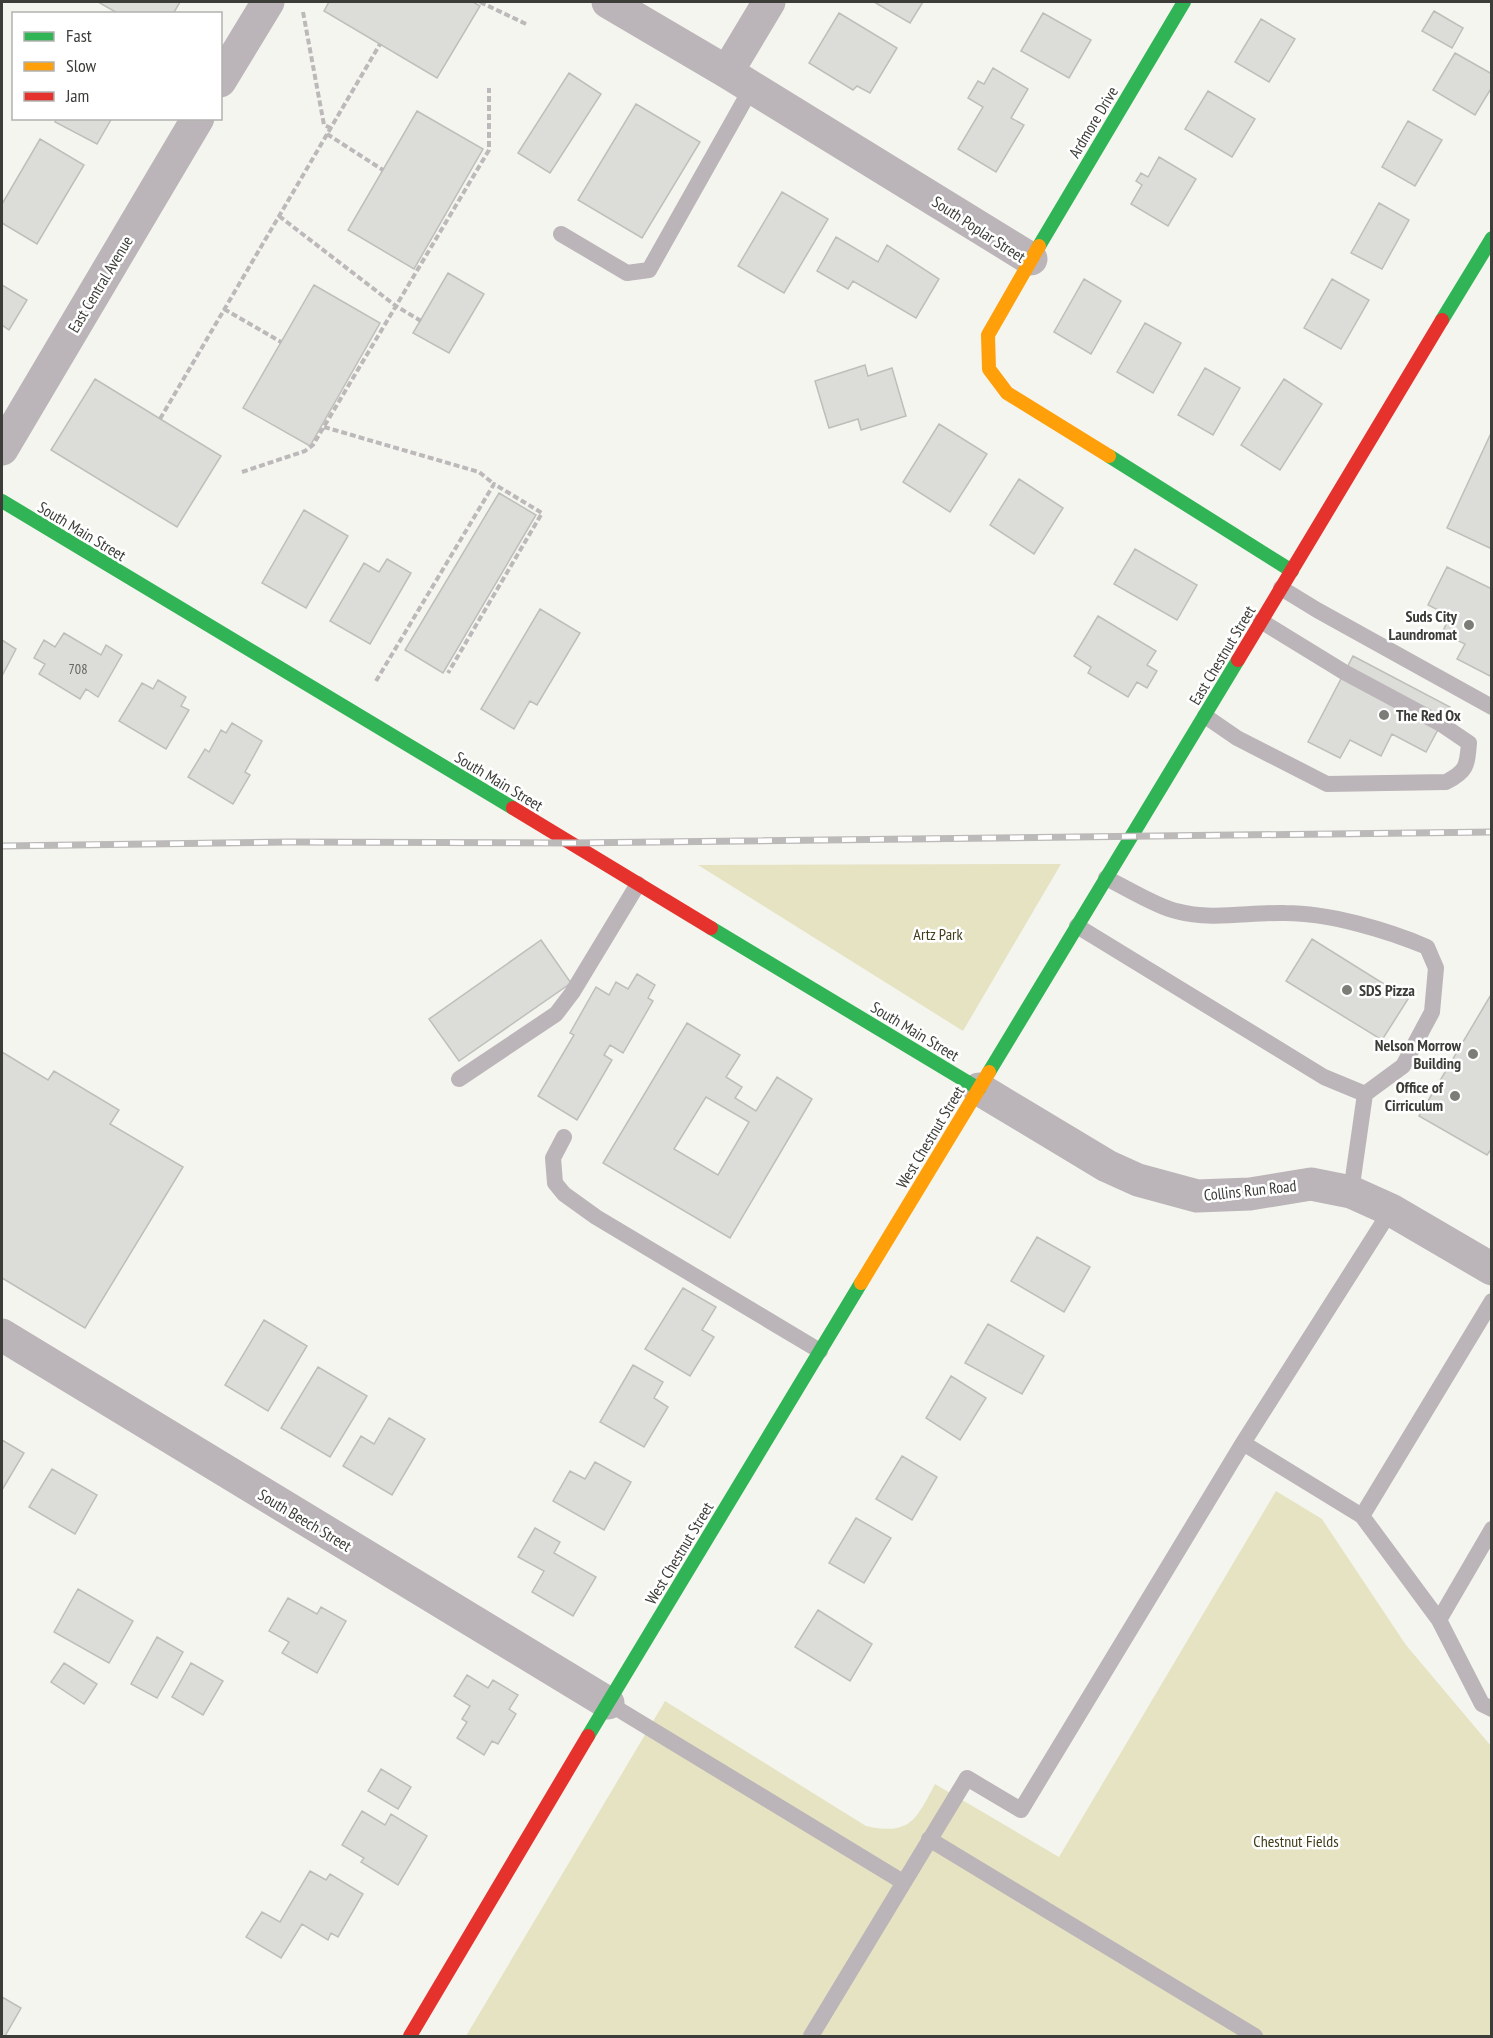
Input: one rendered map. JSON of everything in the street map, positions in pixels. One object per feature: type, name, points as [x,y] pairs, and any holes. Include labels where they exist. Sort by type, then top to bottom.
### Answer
[{"type":"main road","name":"Ardmore Drive","points":[[1031,259],[1184,2]]},
{"type":"main road","name":"East Chestnut Street","points":[[979,1089],[1491,237]]},
{"type":"main road","name":"South Poplar Street","points":[[1031,259],[988,335],[989,369],[1007,393],[1292,571]]},
{"type":"main road","name":"South Main Street","points":[[2,501],[979,1089]]},
{"type":"main road","name":"West Chestnut Street","points":[[410,2037],[608,1703],[979,1089]]},
{"type":"street","points":[[222,78],[268,2]]},
{"type":"street","name":"South Poplar Street","points":[[608,2],[739,79],[1031,259]]},
{"type":"street","points":[[739,79],[769,2]]},
{"type":"street","name":"East Central Avenue","points":[[2,449],[197,120]]},
{"type":"street","name":"Collins Run Road","points":[[979,1089],[1107,1166],[1138,1180],[1197,1196],[1250,1194],[1311,1184],[1351,1192],[1391,1210],[1491,1269]]},
{"type":"street","name":"South Beech Street","points":[[2,1335],[608,1703]]},
{"type":"lane","points":[[561,234],[627,273],[649,270],[739,79]]},
{"type":"lane","points":[[1281,588],[1491,707]]},
{"type":"lane","points":[[1205,716],[1237,738],[1327,784],[1446,782],[1462,773],[1468,760],[1469,743],[1441,724],[1344,672],[1262,621]]},
{"type":"lane","points":[[1106,878],[1175,911],[1218,918],[1287,912],[1337,919],[1397,934],[1427,947],[1436,968],[1432,1012],[1403,1066],[1365,1094],[1351,1192]]},
{"type":"lane","points":[[459,1079],[556,1014],[572,993],[638,884]]},
{"type":"lane","points":[[1077,926],[1324,1077],[1365,1094]]},
{"type":"lane","points":[[564,1137],[553,1158],[555,1183],[564,1194],[596,1217],[820,1351]]},
{"type":"lane","points":[[811,2037],[967,1778],[1021,1810],[1243,1443],[1391,1210]]},
{"type":"lane","points":[[1362,1516],[1487,1318],[1491,1301]]},
{"type":"lane","points":[[1243,1443],[1362,1516],[1439,1620],[1482,1704],[1491,1709]]},
{"type":"lane","points":[[1439,1620],[1491,1529]]},
{"type":"lane","points":[[608,1703],[903,1882]]},
{"type":"lane","points":[[929,1839],[1255,2037]]},
{"type":"path","points":[[480,2],[526,24]]},
{"type":"path","points":[[301,3],[324,125],[331,128]]},
{"type":"path","points":[[159,418],[380,44]]},
{"type":"path","points":[[242,472],[305,451],[313,445],[489,150],[489,88]]},
{"type":"path","points":[[327,134],[383,170]]},
{"type":"path","points":[[279,216],[396,306],[421,321]]},
{"type":"path","points":[[224,309],[281,342]]},
{"type":"path","points":[[324,427],[479,472],[494,484],[542,513],[448,673]]},
{"type":"path","points":[[376,681],[494,484]]},
{"type":"green space","name":"Artz Park","points":[[1061,864],[963,1031],[698,865]]},
{"type":"green space","name":"Chestnut Fields","points":[[1276,1491],[1322,1519],[1406,1645],[1491,1746],[1491,2036],[466,2036],[665,1701],[866,1826],[893,1829],[910,1822],[923,1807],[935,1784],[1059,1857]]},
{"type":"building","points":[[98,2],[180,2],[174,12],[116,12]]},
{"type":"building","points":[[329,2],[473,2],[480,6],[437,78],[324,11]]},
{"type":"building","points":[[874,2],[923,2],[910,23]]},
{"type":"building","points":[[1434,11],[1463,28],[1452,48],[1422,31]]},
{"type":"building","points":[[839,13],[897,48],[870,93],[857,86],[853,90],[809,63]]},
{"type":"building","points":[[1043,13],[1091,40],[1069,78],[1021,51]]},
{"type":"building","points":[[1261,19],[1295,39],[1269,82],[1235,62]]},
{"type":"building","points":[[1455,53],[1492,74],[1492,87],[1475,115],[1433,90]]},
{"type":"building","points":[[993,68],[1028,89],[1011,118],[1024,125],[996,172],[958,149],[983,107],[968,98],[978,81],[984,84]]},
{"type":"building","points":[[569,73],[601,94],[550,173],[518,153]]},
{"type":"building","points":[[1208,91],[1255,119],[1232,157],[1185,129]]},
{"type":"building","points":[[636,104],[700,142],[642,238],[578,200]]},
{"type":"building","points":[[417,111],[483,149],[414,269],[348,230]]},
{"type":"building","points":[[56,120],[111,120],[97,144],[55,122]]},
{"type":"building","points":[[1408,121],[1442,140],[1415,186],[1382,167]]},
{"type":"building","points":[[40,139],[84,165],[37,244],[2,223],[2,204]]},
{"type":"building","points":[[1159,157],[1196,179],[1168,226],[1131,204],[1142,185],[1136,181],[1141,173],[1148,177]]},
{"type":"building","points":[[782,192],[828,219],[784,293],[738,266]]},
{"type":"building","points":[[1379,203],[1409,220],[1382,269],[1351,253]]},
{"type":"building","points":[[836,237],[878,262],[887,245],[939,279],[916,318],[853,281],[848,289],[817,271]]},
{"type":"building","points":[[448,273],[484,294],[449,353],[413,333]]},
{"type":"building","points":[[1084,279],[1121,301],[1091,354],[1054,332]]},
{"type":"building","points":[[1332,279],[1369,300],[1341,349],[1304,328]]},
{"type":"building","points":[[2,285],[27,300],[9,330],[2,325]]},
{"type":"building","points":[[314,285],[380,323],[310,446],[243,408]]},
{"type":"building","points":[[1145,323],[1181,343],[1153,393],[1117,372]]},
{"type":"building","points":[[865,365],[868,376],[892,368],[906,416],[861,430],[858,419],[829,428],[815,381]]},
{"type":"building","points":[[1205,368],[1240,388],[1213,435],[1178,415]]},
{"type":"building","points":[[95,379],[221,456],[177,527],[51,450]]},
{"type":"building","points":[[1284,379],[1322,404],[1280,470],[1241,445]]},
{"type":"building","points":[[939,424],[987,454],[950,512],[903,482]]},
{"type":"building","points":[[1492,431],[1492,549],[1447,528]]},
{"type":"building","points":[[1019,479],[1063,508],[1034,554],[990,525]]},
{"type":"building","points":[[499,493],[536,515],[443,673],[405,650]]},
{"type":"building","points":[[304,510],[348,536],[306,608],[262,583]]},
{"type":"building","points":[[1135,549],[1197,585],[1177,620],[1114,584]]},
{"type":"building","points":[[387,559],[411,573],[370,644],[330,621],[364,563],[379,572]]},
{"type":"building","name":"Suds City Laundromat","points":[[1447,567],[1492,589],[1492,677],[1457,659],[1465,644],[1442,633],[1450,616],[1428,605]]},
{"type":"building","points":[[540,609],[580,633],[537,705],[530,701],[514,729],[481,709]]},
{"type":"building","points":[[1098,616],[1156,651],[1147,665],[1157,671],[1147,688],[1137,682],[1128,697],[1088,673],[1091,667],[1074,656]]},
{"type":"building","points":[[64,633],[101,655],[106,645],[122,655],[98,697],[86,689],[80,699],[39,674],[45,664],[34,658],[44,640],[55,647]]},
{"type":"building","points":[[2,640],[16,649],[2,676]]},
{"type":"building","name":"The Red Ox","points":[[1353,656],[1450,707],[1426,752],[1392,734],[1381,756],[1350,740],[1340,758],[1308,742]]},
{"type":"building","points":[[158,680],[186,697],[181,706],[189,710],[166,749],[119,721],[142,683],[153,689]]},
{"type":"building","points":[[232,723],[262,741],[245,772],[250,775],[233,804],[188,777],[205,749],[209,752],[221,730],[226,733]]},
{"type":"building","name":"SDS Pizza","points":[[1312,939],[1408,999],[1382,1040],[1286,981]]},
{"type":"building","points":[[541,940],[571,983],[459,1061],[429,1019]]},
{"type":"building","points":[[637,974],[655,985],[648,998],[653,1001],[623,1053],[610,1045],[604,1055],[612,1060],[577,1120],[538,1096],[574,1035],[570,1033],[596,987],[609,995],[616,982],[628,989]]},
{"type":"building","name":"Nelson Morrow Building","points":[[1492,993],[1492,1148],[1487,1155],[1419,1116]]},
{"type":"building","points":[[687,1023],[740,1055],[726,1077],[742,1087],[735,1098],[756,1111],[777,1077],[812,1099],[730,1238],[603,1163]],"holes":[[[706,1097],[749,1122],[718,1175],[674,1149]]]},
{"type":"building","points":[[2,1052],[48,1080],[54,1071],[119,1110],[110,1124],[183,1167],[85,1328],[2,1278]]},
{"type":"building","points":[[1037,1237],[1090,1267],[1064,1312],[1011,1281]]},
{"type":"building","points":[[683,1288],[716,1307],[702,1330],[714,1337],[690,1376],[645,1349]]},
{"type":"building","points":[[264,1320],[307,1346],[268,1411],[225,1385]]},
{"type":"building","points":[[988,1324],[1044,1356],[1022,1394],[965,1363]]},
{"type":"building","points":[[633,1365],[663,1382],[654,1398],[668,1407],[644,1447],[600,1422]]},
{"type":"building","points":[[318,1367],[367,1396],[330,1457],[281,1428]]},
{"type":"building","points":[[951,1376],[986,1398],[960,1440],[926,1418]]},
{"type":"building","points":[[389,1418],[425,1439],[392,1495],[343,1466],[361,1436],[374,1444]]},
{"type":"building","points":[[2,1440],[24,1453],[2,1490]]},
{"type":"building","points":[[902,1456],[937,1477],[912,1520],[876,1499]]},
{"type":"building","points":[[595,1462],[631,1482],[604,1530],[553,1501],[570,1471],[585,1479]]},
{"type":"building","points":[[52,1469],[97,1495],[75,1534],[29,1507]]},
{"type":"building","points":[[856,1518],[891,1538],[864,1583],[829,1563]]},
{"type":"building","points":[[535,1528],[560,1542],[554,1553],[596,1577],[573,1616],[532,1592],[544,1571],[518,1557]]},
{"type":"building","points":[[78,1589],[133,1621],[109,1663],[54,1632]]},
{"type":"building","points":[[288,1598],[317,1614],[321,1607],[346,1621],[317,1673],[282,1653],[289,1642],[269,1631]]},
{"type":"building","points":[[818,1610],[872,1644],[850,1681],[795,1647]]},
{"type":"building","points":[[157,1637],[183,1652],[157,1698],[131,1684]]},
{"type":"building","points":[[64,1663],[97,1684],[84,1704],[51,1682]]},
{"type":"building","points":[[191,1663],[223,1681],[203,1715],[172,1697]]},
{"type":"building","points":[[467,1675],[488,1688],[493,1680],[518,1695],[509,1709],[516,1714],[498,1744],[492,1741],[484,1755],[457,1738],[467,1722],[462,1719],[470,1706],[454,1696]]},
{"type":"building","points":[[381,1769],[411,1787],[398,1809],[368,1791]]},
{"type":"building","points":[[362,1811],[385,1825],[391,1814],[427,1836],[398,1885],[361,1862],[364,1858],[342,1845]]},
{"type":"building","points":[[310,1871],[326,1880],[330,1874],[363,1894],[338,1937],[331,1933],[328,1940],[302,1924],[281,1958],[246,1937],[262,1912],[280,1922]]},
{"type":"building","points":[[2,1997],[21,2008],[5,2036],[2,2036]]},
{"type":"railway","points":[[2,846],[287,842],[570,843],[1492,832]]},
{"type":"traffic: fast","points":[[1039,246],[1184,2]]},
{"type":"traffic: fast","points":[[1442,320],[1492,238]]},
{"type":"traffic: fast","points":[[1109,456],[1292,571]]},
{"type":"traffic: fast","points":[[2,501],[513,808]]},
{"type":"traffic: fast","points":[[989,1072],[1238,660]]},
{"type":"traffic: fast","points":[[711,928],[979,1089]]},
{"type":"traffic: fast","points":[[588,1736],[861,1283]]},
{"type":"traffic: slow","points":[[1039,246],[988,335],[989,369],[1007,393],[1109,456]]},
{"type":"traffic: slow","points":[[861,1283],[989,1072]]},
{"type":"traffic: jam","points":[[1238,660],[1442,320]]},
{"type":"traffic: jam","points":[[513,808],[711,928]]},
{"type":"traffic: jam","points":[[410,2036],[588,1736]]},
{"type":"place","name":"Suds City Laundromat","points":[[1469,625]]},
{"type":"place","name":"The Red Ox","points":[[1384,715]]},
{"type":"place","name":"SDS Pizza","points":[[1347,990]]},
{"type":"place","name":"Nelson Morrow Building","points":[[1473,1054]]},
{"type":"place","name":"Office of Cirriculum","points":[[1455,1096]]}]
